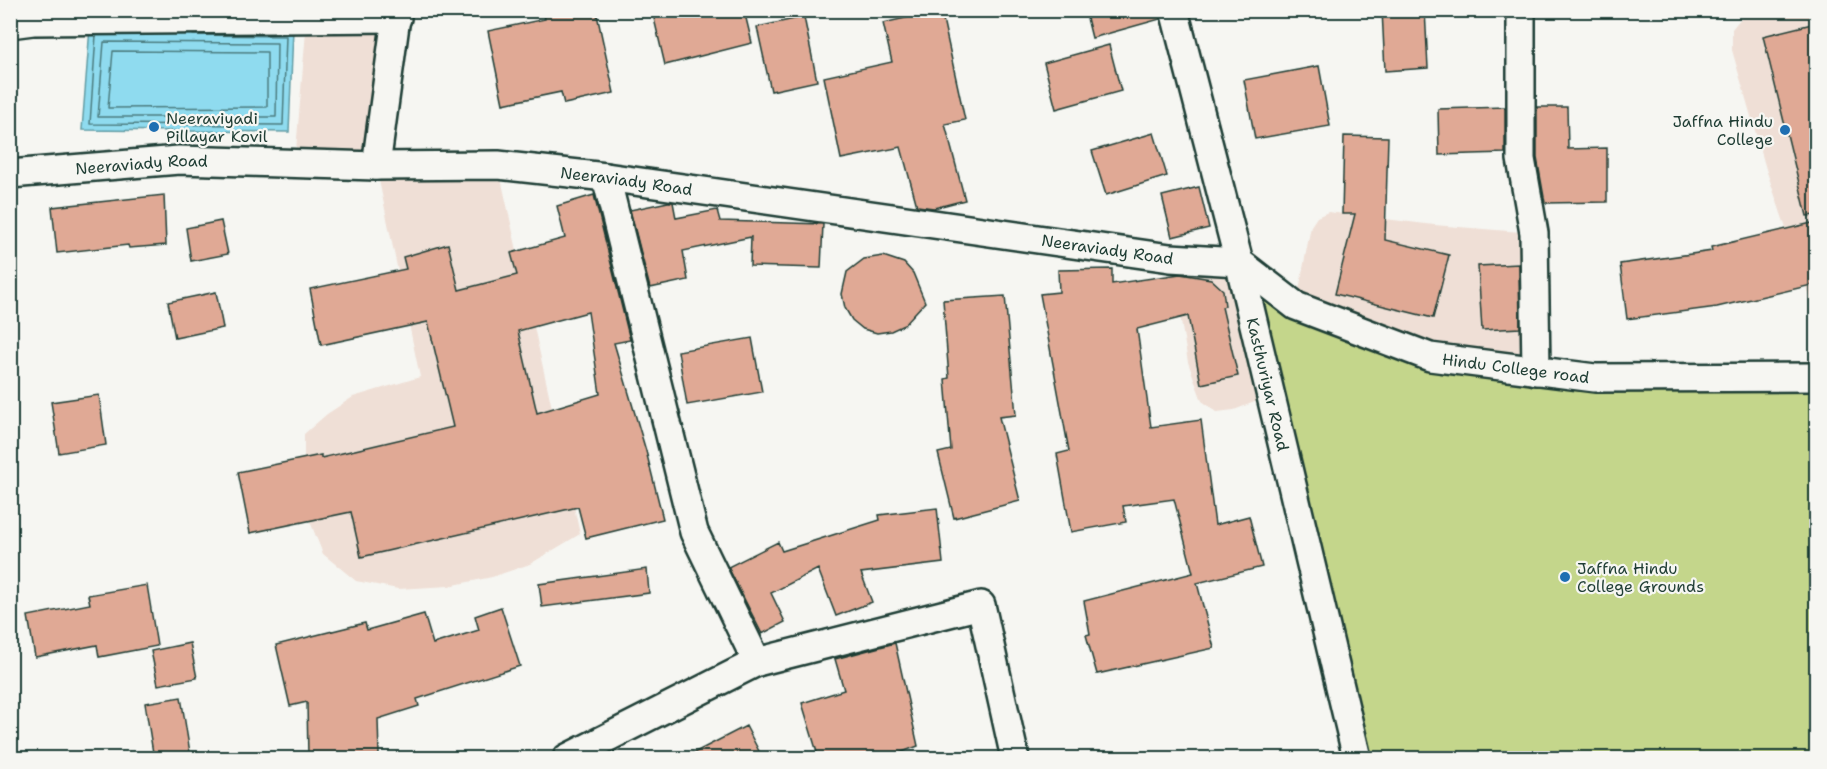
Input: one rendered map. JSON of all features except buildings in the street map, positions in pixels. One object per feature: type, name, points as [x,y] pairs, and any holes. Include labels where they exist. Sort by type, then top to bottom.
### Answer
[{"type":"street","name":"Kasthuriyar Road","points":[[1174,10],[1239,262],[1357,759]]},
{"type":"street","points":[[1521,10],[1521,159],[1534,233],[1536,371]]},
{"type":"street","points":[[10,24],[33,21],[397,14],[376,166]]},
{"type":"street","name":"Neeraviady Road","points":[[10,174],[179,160],[376,166],[498,165],[606,177],[1170,258],[1239,262]]},
{"type":"street","points":[[606,177],[694,532],[757,662]]},
{"type":"street","name":"Hindu College road","points":[[1239,262],[1296,306],[1430,357],[1595,378],[1816,377]]},
{"type":"street","points":[[567,759],[757,662],[981,605],[1015,759]]},
{"type":"shaded area","name":"Jaffna Hindu College","points":[[1754,10],[1816,11],[1816,317],[1766,169],[1732,50],[1732,29],[1746,12]]},
{"type":"shaded area","points":[[397,18],[376,166],[295,162],[307,19]]},
{"type":"shaded area","points":[[498,165],[580,534],[530,564],[492,577],[449,586],[398,589],[356,581],[323,554],[307,514],[304,434],[327,414],[353,397],[420,377],[376,166]]},
{"type":"shaded area","points":[[1328,212],[1434,225],[1534,233],[1536,371],[1430,357],[1296,306],[1311,226],[1317,217]]},
{"type":"shaded area","points":[[1170,258],[1239,262],[1270,396],[1234,410],[1217,412],[1202,401],[1188,362]]},
{"type":"green space","name":"Jaffna Hindu College Grounds","points":[[1239,262],[1296,306],[1430,357],[1816,377],[1816,758],[1357,758]]},
{"type":"water","points":[[90,28],[293,29],[289,132],[82,130]]},
{"type":"place","name":"Neeraviyadi Pillayar Kovil","points":[[154,127]]},
{"type":"place","name":"Jaffna Hindu College","points":[[1785,130]]},
{"type":"place","name":"Jaffna Hindu College Grounds","points":[[1565,577]]}]
